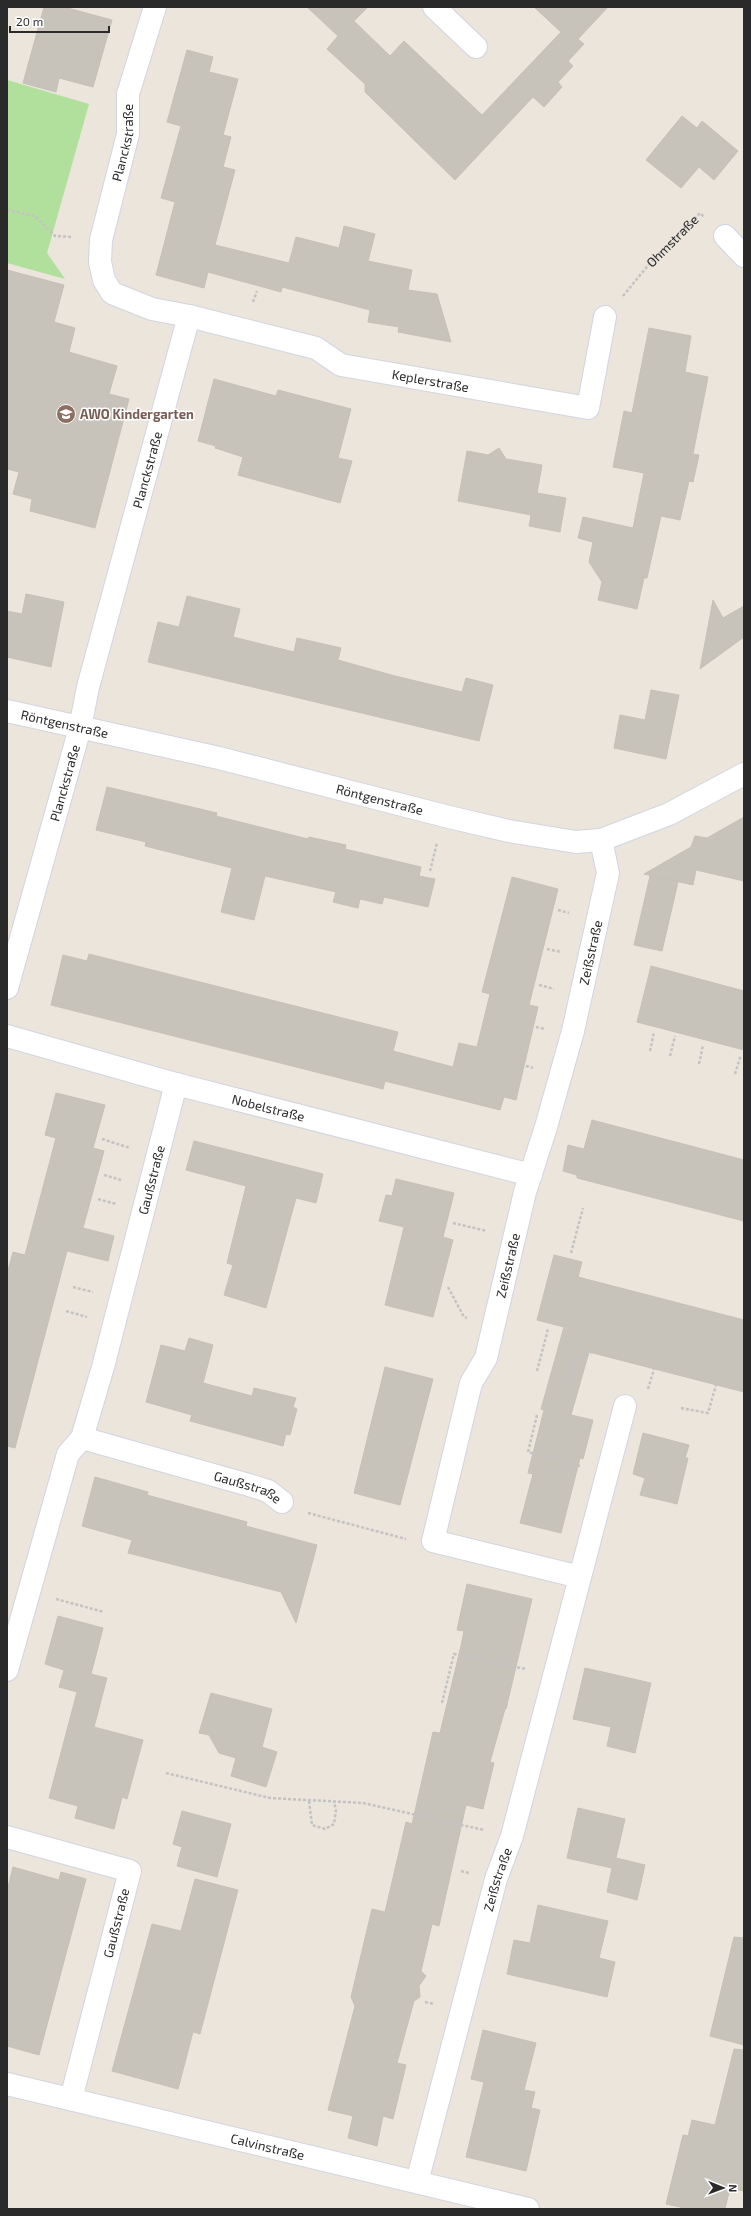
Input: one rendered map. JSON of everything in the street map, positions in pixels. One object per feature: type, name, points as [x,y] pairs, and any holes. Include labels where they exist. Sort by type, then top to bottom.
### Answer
[{"type":"street","name":"Planckstraße","points":[[7,988],[80,728],[90,679],[189,316],[152,308],[112,294],[104,280],[100,262],[101,240],[128,134],[128,94],[155,7]]},
{"type":"street","points":[[434,7],[476,47]]},
{"type":"street","points":[[725,236],[744,256]]},
{"type":"street","name":"Keplerstraße","points":[[189,316],[316,348],[341,364],[588,408],[605,318]]},
{"type":"street","name":"Röntgenstraße","points":[[7,710],[80,728],[212,756],[509,831],[576,842],[601,840],[669,814],[744,774]]},
{"type":"street","name":"Zeißstraße","points":[[433,1541],[471,1383],[486,1358],[514,1238],[572,1030],[608,873],[601,840]]},
{"type":"street","name":"Nobelstraße","points":[[7,1036],[176,1084],[531,1175]]},
{"type":"street","name":"Gaußstraße","points":[[7,1670],[68,1454],[82,1438],[104,1367],[176,1084]]},
{"type":"street","name":"Zeißstraße","points":[[417,2182],[496,1879],[512,1836],[625,1406]]},
{"type":"street","name":"Gaußstraße","points":[[82,1438],[268,1491],[282,1502]]},
{"type":"street","points":[[433,1541],[580,1577]]},
{"type":"street","name":"Gaußstraße","points":[[7,1837],[130,1870],[71,2099]]},
{"type":"street","name":"Calvinstraße","points":[[7,2084],[528,2209]]},
{"type":"path","points":[[7,210],[35,216],[55,236],[101,240]]},
{"type":"path","name":"Ohmstraße","points":[[605,318],[650,263],[700,213],[725,236]]},
{"type":"path","points":[[650,1051],[654,1032]]},
{"type":"path","points":[[670,1056],[675,1036]]},
{"type":"path","points":[[698,1064],[703,1045]]},
{"type":"path","points":[[735,1074],[741,1056]]},
{"type":"path","points":[[571,1253],[583,1208]]},
{"type":"path","points":[[453,1223],[514,1238]]},
{"type":"path","points":[[537,1371],[548,1329]]},
{"type":"path","points":[[574,1380],[572,1361],[591,1353]]},
{"type":"path","points":[[647,1391],[654,1369]]},
{"type":"path","points":[[681,1408],[708,1413],[716,1385]]},
{"type":"path","points":[[537,1415],[528,1452],[607,1474]]},
{"type":"path","name":"Gaußstraße","points":[[282,1502],[287,1508],[425,1545],[433,1541]]},
{"type":"path","points":[[28,1592],[104,1612]]},
{"type":"path","points":[[442,1703],[454,1654],[554,1675]]},
{"type":"path","points":[[166,1773],[270,1798],[363,1803],[512,1836]]},
{"type":"path","points":[[309,1801],[310,1821],[312,1825],[325,1829],[334,1824],[336,1817],[334,1802]]},
{"type":"green space","points":[[7,80],[89,104],[47,253],[65,279],[7,263]]},
{"type":"building","points":[[44,7],[64,7],[112,20],[93,87],[59,78],[56,92],[23,83]]},
{"type":"building","points":[[307,7],[368,7],[354,21],[390,56],[404,41],[482,115],[561,32],[534,7],[608,7],[578,39],[584,44],[568,61],[573,66],[558,82],[562,87],[544,107],[533,97],[455,180],[365,92],[365,84],[327,49],[338,36]]},
{"type":"building","points":[[187,50],[213,57],[209,72],[238,79],[223,135],[231,137],[223,167],[235,170],[215,245],[289,263],[296,237],[339,248],[344,226],[375,234],[368,261],[412,270],[408,290],[437,294],[451,342],[398,332],[399,327],[368,322],[370,310],[282,287],[281,292],[208,272],[204,288],[156,275],[175,202],[161,198],[181,126],[167,122]]},
{"type":"building","points":[[682,116],[697,128],[702,121],[738,151],[714,180],[699,167],[681,188],[646,160]]},
{"type":"building","name":"AWO Kindergarten","points":[[7,270],[64,285],[54,322],[75,328],[69,352],[117,366],[109,394],[129,399],[95,528],[30,511],[32,499],[13,494],[19,472],[7,469]]},
{"type":"building","points":[[649,328],[691,336],[685,372],[708,377],[693,454],[699,455],[693,482],[689,481],[680,520],[661,516],[647,578],[644,578],[637,609],[598,600],[602,582],[589,562],[593,542],[578,538],[583,517],[633,528],[644,473],[613,467],[624,411],[632,413]]},
{"type":"building","points":[[214,379],[276,396],[278,390],[351,409],[338,458],[352,461],[340,503],[238,475],[243,457],[215,448],[216,446],[198,441]]},
{"type":"building","points":[[499,448],[506,459],[542,465],[537,493],[566,498],[560,532],[529,526],[531,515],[458,501],[467,451],[488,455]]},
{"type":"building","points":[[26,594],[64,602],[51,667],[7,657],[7,611],[22,614]]},
{"type":"building","points":[[187,596],[240,609],[233,637],[294,652],[297,638],[341,648],[338,660],[395,676],[462,692],[466,678],[493,685],[479,741],[148,662],[158,622],[179,627]]},
{"type":"building","points":[[713,600],[723,618],[744,606],[744,637],[700,669]]},
{"type":"building","points":[[651,690],[679,695],[666,759],[614,748],[620,715],[645,720]]},
{"type":"building","points":[[107,787],[217,813],[216,816],[308,839],[309,837],[346,845],[345,849],[421,867],[419,876],[435,879],[428,907],[384,897],[382,904],[360,899],[358,908],[333,902],[336,892],[265,876],[254,920],[221,912],[232,868],[145,846],[146,842],[96,830]]},
{"type":"building","points":[[744,817],[744,881],[696,870],[693,885],[644,874],[691,847],[695,836],[707,838]]},
{"type":"building","points":[[650,876],[678,882],[662,951],[634,945]]},
{"type":"building","points":[[512,877],[558,889],[529,1005],[538,1007],[516,1100],[504,1097],[500,1110],[385,1081],[383,1089],[51,1005],[63,955],[87,961],[89,954],[398,1032],[393,1051],[453,1067],[459,1043],[477,1047],[490,994],[482,992]]},
{"type":"building","points":[[651,966],[744,991],[744,1050],[637,1022]]},
{"type":"building","points":[[56,1093],[105,1105],[93,1148],[104,1151],[83,1228],[114,1236],[108,1261],[67,1251],[15,1448],[7,1446],[7,1274],[13,1252],[25,1255],[56,1138],[45,1135]]},
{"type":"building","points":[[592,1120],[744,1160],[744,1221],[577,1178],[577,1175],[563,1171],[568,1145],[584,1149]]},
{"type":"building","points":[[194,1141],[323,1174],[316,1203],[296,1198],[266,1308],[224,1295],[233,1265],[227,1263],[246,1186],[186,1170]]},
{"type":"building","points":[[396,1179],[454,1193],[443,1237],[453,1240],[433,1317],[385,1305],[404,1227],[379,1221],[386,1195],[392,1196]]},
{"type":"building","points":[[554,1255],[582,1262],[578,1277],[744,1320],[744,1392],[589,1352],[571,1415],[593,1420],[583,1459],[580,1458],[561,1533],[520,1523],[533,1474],[528,1473],[544,1410],[541,1409],[564,1327],[537,1320]]},
{"type":"building","points":[[189,1338],[213,1345],[203,1383],[252,1396],[254,1388],[296,1398],[293,1407],[297,1409],[290,1435],[286,1434],[283,1446],[190,1421],[192,1415],[146,1402],[161,1345],[185,1351]]},
{"type":"building","points":[[385,1367],[433,1379],[400,1505],[354,1493]]},
{"type":"building","points":[[643,1433],[689,1445],[685,1458],[688,1458],[677,1504],[640,1495],[645,1478],[633,1474]]},
{"type":"building","points":[[95,1477],[148,1492],[147,1495],[247,1522],[246,1526],[317,1545],[296,1623],[281,1592],[128,1553],[132,1540],[82,1526]]},
{"type":"building","points":[[467,1584],[532,1599],[506,1709],[490,1762],[494,1763],[483,1809],[466,1805],[439,1926],[432,1924],[421,1971],[426,1976],[419,1986],[420,1997],[414,2001],[397,2063],[406,2065],[393,2119],[383,2116],[377,2146],[348,2138],[353,2116],[328,2110],[355,2006],[351,1997],[372,1909],[385,1912],[406,1822],[412,1824],[433,1732],[440,1733],[464,1631],[457,1630]]},
{"type":"building","points":[[58,1616],[103,1628],[91,1674],[107,1678],[94,1727],[143,1740],[127,1799],[122,1797],[114,1829],[75,1818],[78,1806],[49,1798],[77,1692],[59,1687],[64,1670],[45,1664]]},
{"type":"building","points":[[585,1668],[651,1683],[635,1753],[607,1746],[611,1727],[573,1719]]},
{"type":"building","points":[[211,1693],[272,1709],[262,1747],[277,1752],[266,1787],[231,1776],[236,1758],[219,1753],[209,1735],[199,1733]]},
{"type":"building","points":[[578,1808],[625,1819],[616,1858],[645,1865],[637,1900],[607,1892],[612,1868],[567,1858]]},
{"type":"building","points":[[182,1811],[231,1824],[217,1877],[177,1866],[182,1847],[173,1844]]},
{"type":"building","points":[[13,1867],[59,1880],[61,1872],[86,1879],[39,2055],[7,2046],[7,1891]]},
{"type":"building","points":[[195,1879],[238,1890],[200,2034],[193,2032],[178,2089],[112,2071],[152,1924],[181,1931]]},
{"type":"building","points":[[538,1905],[608,1921],[599,1958],[615,1962],[607,1997],[507,1974],[514,1940],[530,1943]]},
{"type":"building","points":[[734,1937],[744,1938],[744,2045],[710,2036]]},
{"type":"building","points":[[483,2030],[536,2043],[524,2090],[535,2092],[531,2108],[540,2110],[526,2171],[466,2157],[484,2082],[471,2079]]},
{"type":"building","points":[[734,2049],[744,2050],[744,2191],[730,2188],[725,2209],[689,2209],[666,2204],[683,2135],[688,2136],[692,2120],[715,2125]]},
{"type":"place","name":"AWO Kindergarten","points":[[66,414]]}]
